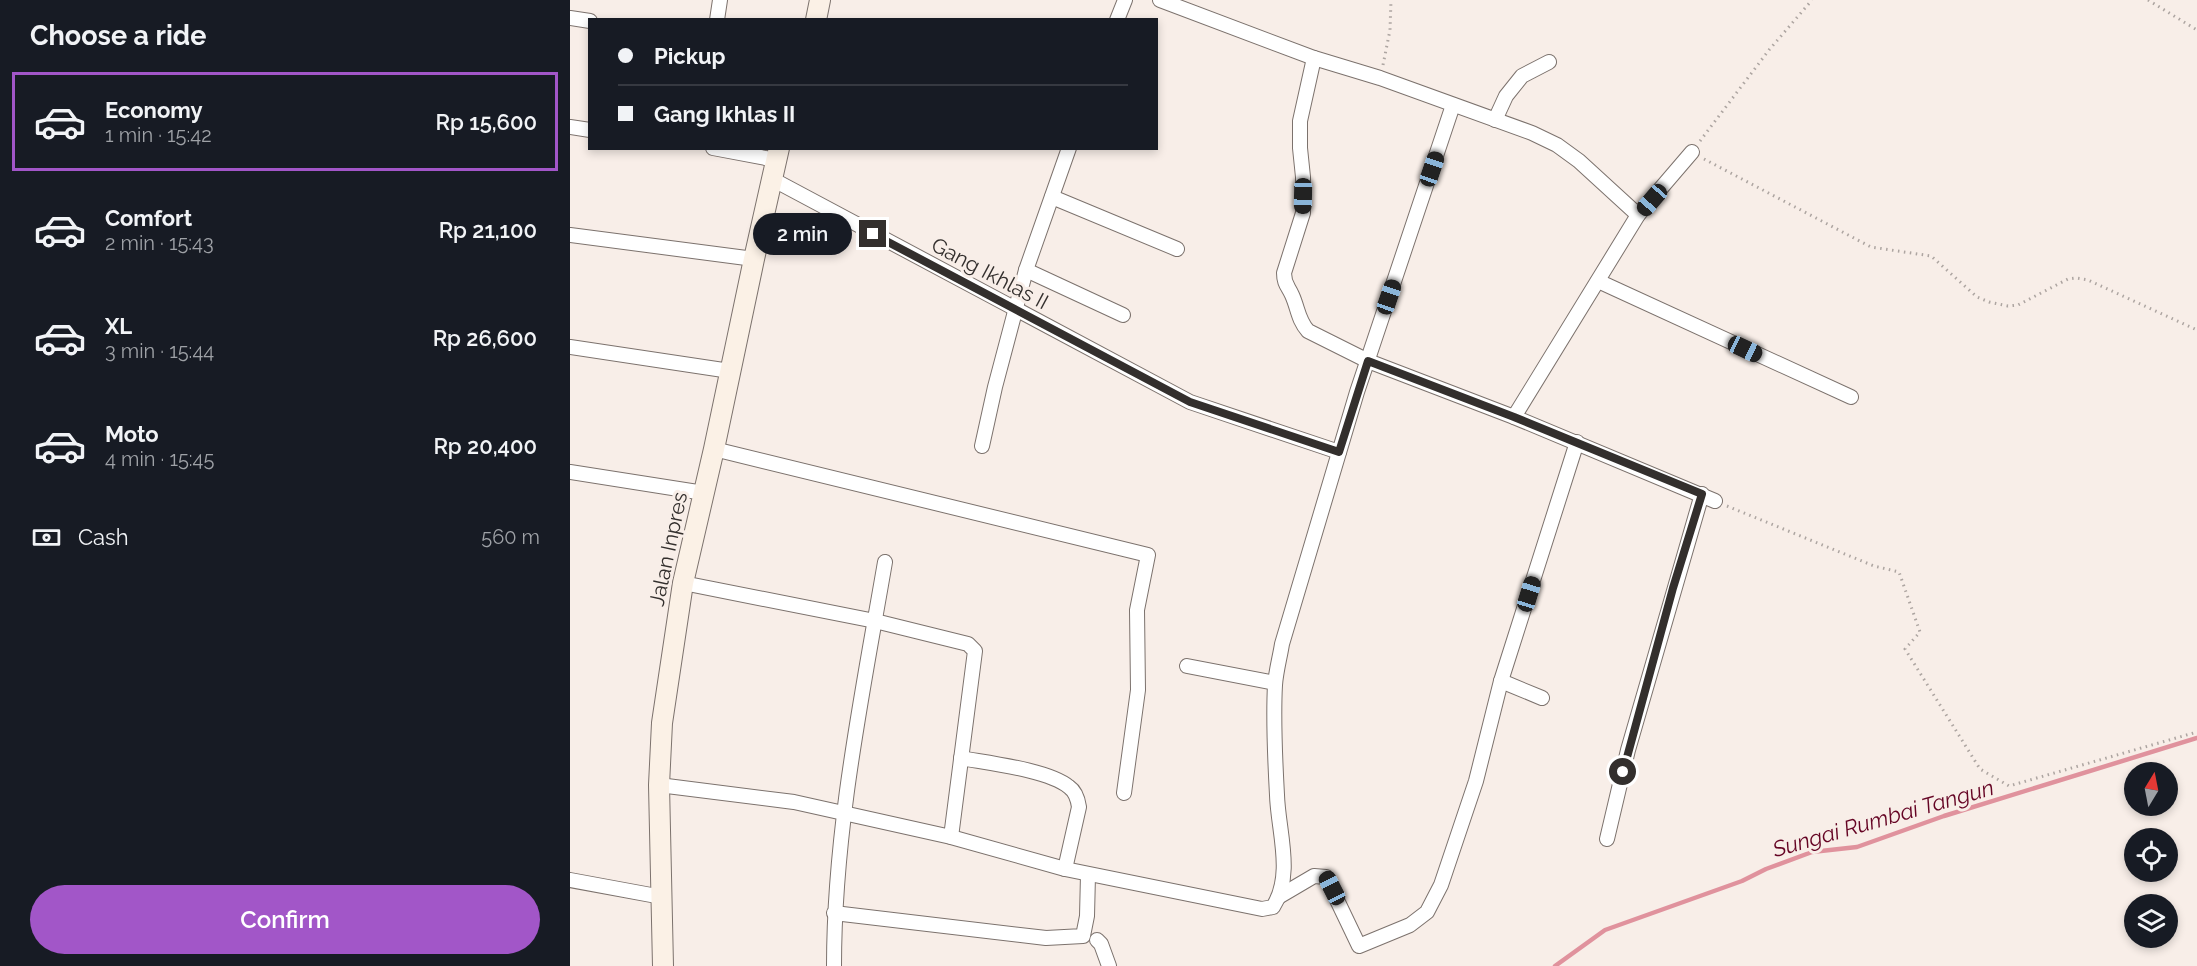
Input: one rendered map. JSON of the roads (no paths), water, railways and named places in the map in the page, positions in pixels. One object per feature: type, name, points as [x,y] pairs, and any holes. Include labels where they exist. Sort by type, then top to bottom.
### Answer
[{"type":"main road","points":[[816,18],[820,0]]},
{"type":"main road","name":"Jalan Inpres","points":[[663,966],[658,785],[662,723],[683,583],[776,162]]},
{"type":"street","points":[[717,18],[720,0]]},
{"type":"street","points":[[1118,18],[1125,0]]},
{"type":"street","points":[[1161,0],[1314,57],[1380,78],[1495,120],[1557,145],[1579,161],[1638,215]]},
{"type":"street","points":[[570,18],[588,21]]},
{"type":"street","points":[[1314,57],[1300,121],[1303,213],[1284,273],[1285,286],[1292,295],[1299,318],[1308,331],[1368,361],[1577,442],[1708,498],[1628,750],[1607,839]]},
{"type":"street","points":[[1495,120],[1506,96],[1522,76],[1549,62]]},
{"type":"street","points":[[658,785],[794,802],[951,837],[1065,870],[1262,909],[1273,907],[1280,896],[1282,880],[1283,849],[1277,796],[1275,683],[1282,644],[1339,452],[1453,105]]},
{"type":"street","points":[[570,127],[588,130]]},
{"type":"street","name":"Gang Ikhlas II","points":[[722,150],[776,162],[1016,311],[1196,404],[1339,452]]},
{"type":"street","points":[[982,447],[995,387],[1026,270],[1068,150]]},
{"type":"street","points":[[1514,417],[1638,215],[1692,153]]},
{"type":"street","points":[[1052,197],[1177,249]]},
{"type":"street","points":[[570,235],[754,259]]},
{"type":"street","points":[[1026,270],[1123,315]]},
{"type":"street","points":[[1598,281],[1851,397]]},
{"type":"street","points":[[570,347],[730,371]]},
{"type":"street","points":[[1280,896],[1314,876],[1326,877],[1359,946],[1410,925],[1427,912],[1441,885],[1476,781],[1502,681],[1577,442]]},
{"type":"street","points":[[714,449],[1148,555],[1137,610],[1138,690],[1124,793]]},
{"type":"street","points":[[570,472],[704,493]]},
{"type":"street","points":[[834,966],[834,914],[843,812],[885,562]]},
{"type":"street","points":[[683,583],[874,621],[969,644],[975,651],[951,837]]},
{"type":"street","points":[[1187,666],[1275,683]]},
{"type":"street","points":[[1502,681],[1542,698]]},
{"type":"street","points":[[961,758],[1046,775],[1069,787],[1078,799],[1079,807],[1065,870]]},
{"type":"street","points":[[834,914],[1046,938],[1083,936],[1087,916],[1088,875]]},
{"type":"street","points":[[570,880],[662,897]]},
{"type":"street","points":[[1097,940],[1101,944],[1109,966]]},
{"type":"waterway","name":"Sungai Rumbai Tangun","points":[[1555,966],[1605,930],[1742,881],[1766,869],[1812,852],[1857,847],[1944,816],[2197,738]]}]
